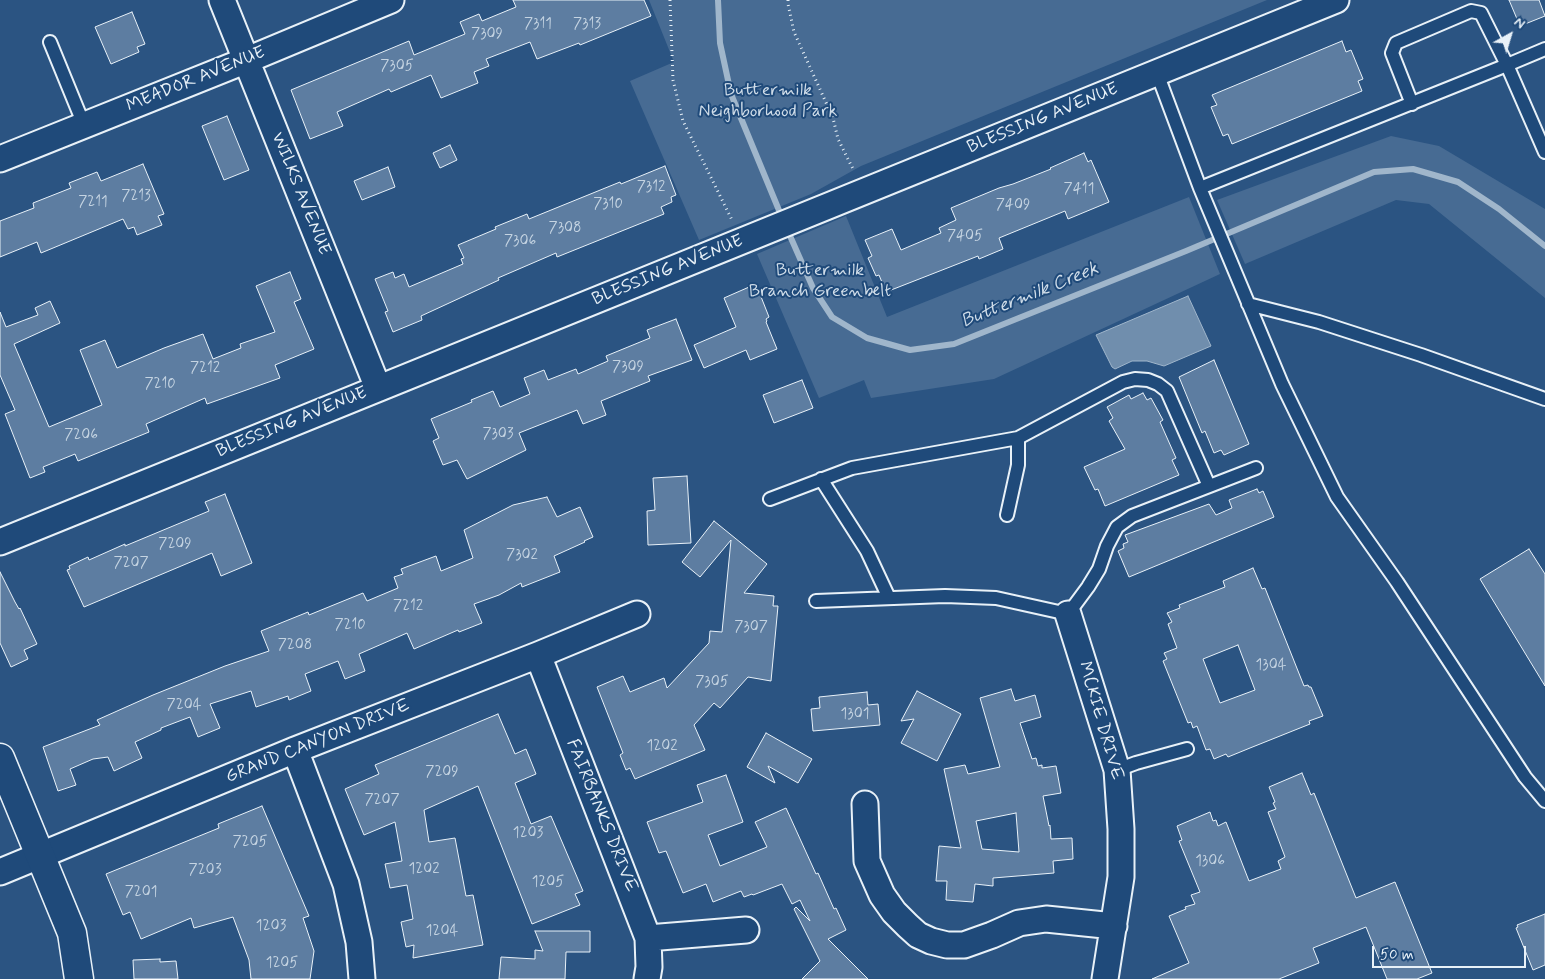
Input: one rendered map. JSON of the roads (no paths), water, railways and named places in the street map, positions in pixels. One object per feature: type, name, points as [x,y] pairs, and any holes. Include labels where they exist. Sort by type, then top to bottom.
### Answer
[{"type":"street","name":"WILKS AVENUE","points":[[222,0],[378,388]]},
{"type":"street","name":"MEADOR AVENUE","points":[[0,159],[391,0]]},
{"type":"street","name":"BLESSING AVENUE","points":[[0,542],[1336,0]]},
{"type":"street","name":"GRAND CANYON DRIVE","points":[[0,872],[295,750],[538,655],[637,614]]},
{"type":"street","name":"MCKIE DRIVE","points":[[1068,614],[1117,770],[1121,877],[1105,979]]},
{"type":"street","name":"FAIRBANKS DRIVE","points":[[538,655],[648,938],[649,967],[647,979]]},
{"type":"street","points":[[295,750],[346,884],[359,942],[362,979]]},
{"type":"street","points":[[0,758],[72,933],[78,979]]},
{"type":"street","points":[[865,804],[867,861],[882,895],[894,912],[908,926],[918,935],[931,942],[947,945],[964,945],[1019,923],[1046,919],[1114,926]]},
{"type":"street","points":[[648,938],[746,930]]},
{"type":"lane","points":[[1412,104],[1392,53],[1396,43],[1471,11],[1481,13],[1507,65],[1545,152]]},
{"type":"lane","points":[[50,42],[84,125]]},
{"type":"lane","points":[[1202,194],[1545,49]]},
{"type":"lane","points":[[1157,72],[1202,194],[1248,304],[1282,384],[1337,497],[1398,582],[1525,777],[1545,801]]},
{"type":"lane","points":[[1248,304],[1319,322],[1421,355],[1545,399]]},
{"type":"lane","points":[[770,499],[852,468],[1018,438],[1123,382],[1135,379],[1148,380],[1158,384],[1167,392],[1209,486]]},
{"type":"lane","points":[[1007,516],[1018,465],[1018,438]]},
{"type":"lane","points":[[816,601],[944,596],[996,598],[1068,614],[1099,569],[1107,546],[1117,527],[1132,516],[1256,468]]},
{"type":"lane","points":[[821,479],[867,551],[889,598]]},
{"type":"lane","points":[[1117,770],[1187,748]]},
{"type":"waterway","name":"Buttermilk Creek","points":[[718,0],[720,43],[731,94],[783,220]]},
{"type":"waterway","name":"Buttermilk Creek","points":[[787,229],[813,288],[832,317],[867,338],[910,350],[954,344],[1186,251],[1374,172],[1413,169],[1458,182],[1499,209],[1545,246]]},
{"type":"park label","name":"Buttermilk Neighborhood Park","points":[[768,101]]},
{"type":"park label","name":"Buttermilk Branch Greenbelt","points":[[820,281]]}]
